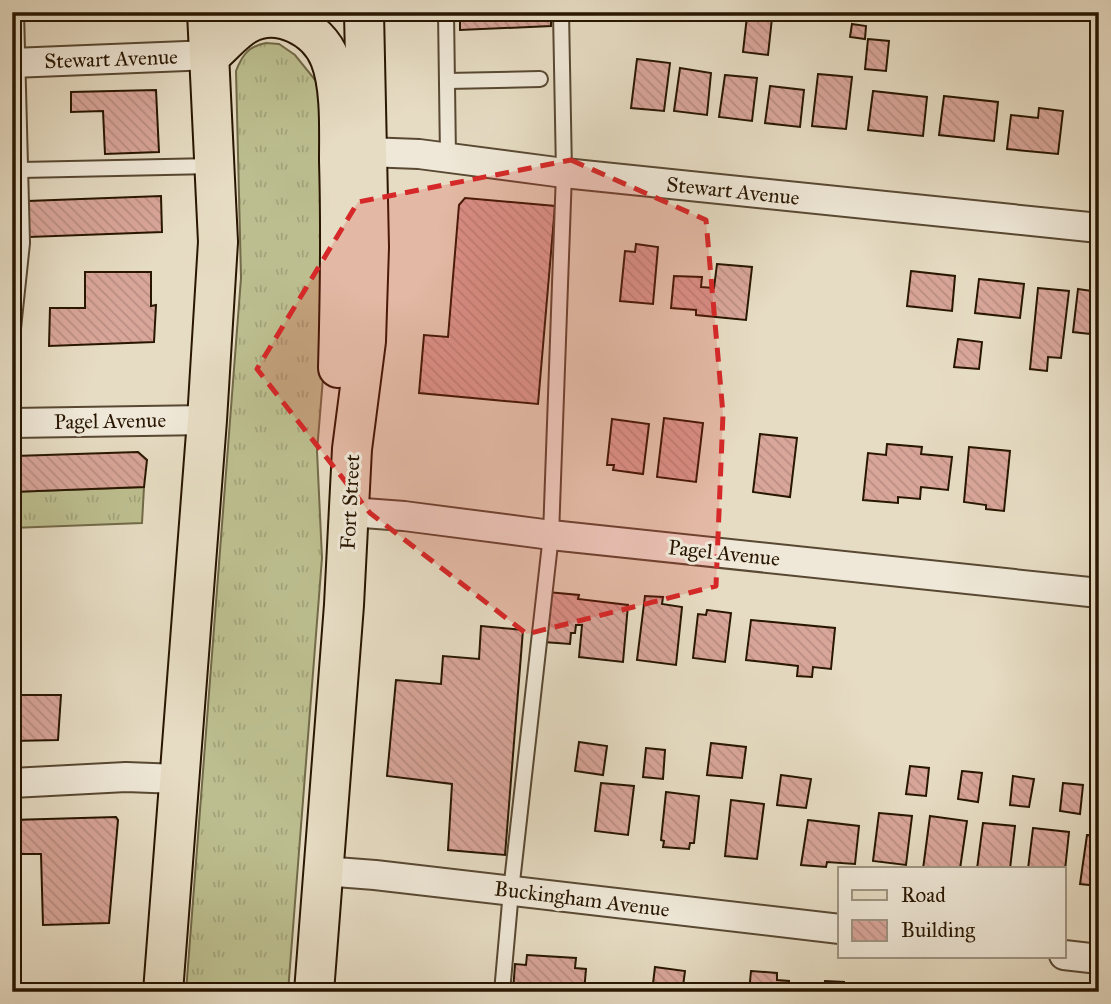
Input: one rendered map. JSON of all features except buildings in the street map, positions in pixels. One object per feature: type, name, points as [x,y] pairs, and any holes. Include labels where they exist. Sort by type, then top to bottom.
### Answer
[{"type":"main road","points":[[163,992],[218,242],[207,12]]},
{"type":"main road","name":"Fort Street","points":[[314,992],[350,512],[352,449],[366,341],[369,247],[364,12]]},
{"type":"main road","points":[[211,55],[246,24],[262,18],[278,19],[307,28],[321,41],[331,60],[339,149],[341,244],[338,372],[352,449]]},
{"type":"street","name":"Stewart Avenue","points":[[16,63],[211,55]]},
{"type":"street","name":"Stewart Avenue","points":[[367,152],[448,158],[564,173],[1099,228]]},
{"type":"street","name":"Pagel Avenue","points":[[12,423],[207,420]]},
{"type":"street","name":"Pagel Avenue","points":[[350,512],[1099,593]]},
{"type":"street","points":[[12,783],[126,778],[179,779]]},
{"type":"street","name":"Buckingham Avenue","points":[[323,871],[838,929]]},
{"type":"street","points":[[1066,955],[1099,959]]},
{"type":"lane","points":[[12,338],[22,243],[16,12]]},
{"type":"lane","points":[[446,12],[448,158]]},
{"type":"lane","points":[[502,992],[551,535],[564,173],[561,12]]},
{"type":"lane","points":[[447,81],[540,79]]},
{"type":"lane","points":[[21,170],[215,166]]},
{"type":"highlighted area","points":[[571,160],[706,220],[723,414],[716,586],[527,634],[370,513],[257,369],[358,202]]},
{"type":"green space","points":[[266,43],[279,44],[295,55],[316,81],[326,117],[332,269],[317,451],[322,558],[288,992],[186,992],[241,278],[236,71],[247,52]]},
{"type":"green space","points":[[144,487],[142,523],[12,528],[12,492]]}]
